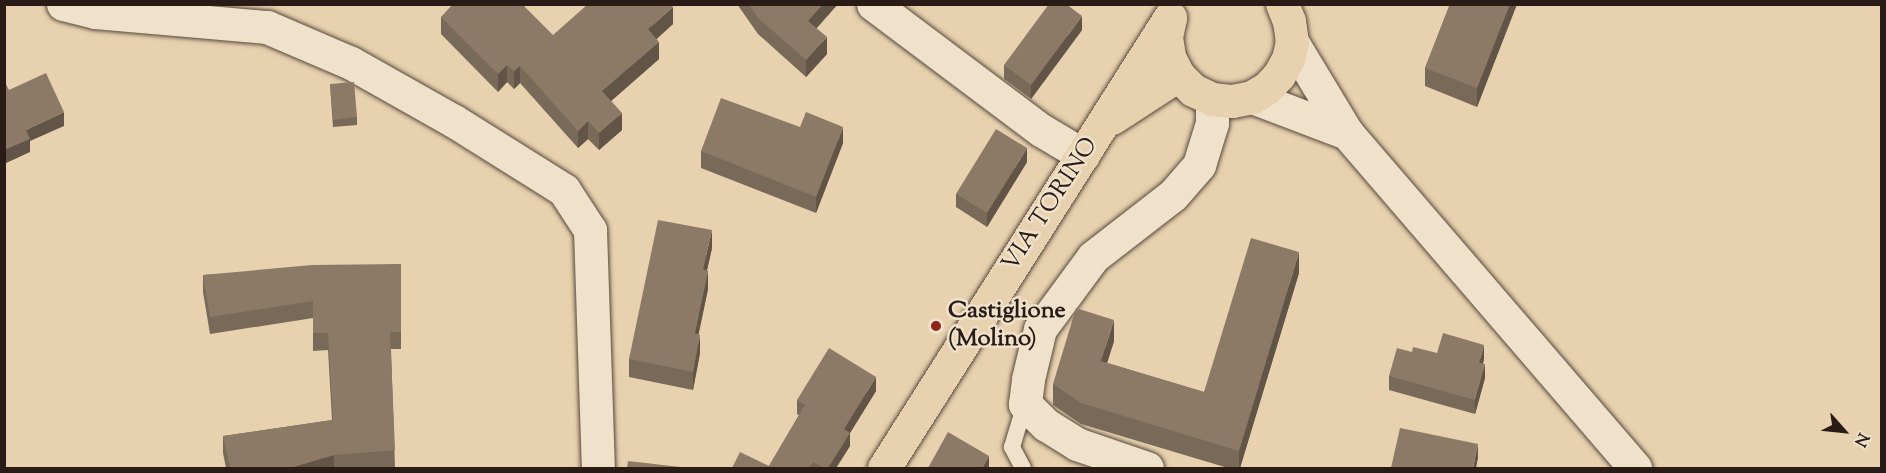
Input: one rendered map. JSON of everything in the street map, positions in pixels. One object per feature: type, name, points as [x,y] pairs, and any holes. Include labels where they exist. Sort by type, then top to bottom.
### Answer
[{"type":"main road","points":[[1173,11],[1166,37],[1169,57],[1178,75],[1194,90],[1212,99],[1232,101],[1252,97],[1267,88],[1279,75],[1288,59],[1292,42],[1289,21],[1282,4]]},
{"type":"main road","name":"VIA TORINO","points":[[884,468],[1173,11]]},
{"type":"main road","points":[[1103,124],[1178,75]]},
{"type":"street","points":[[63,4],[95,12],[267,27],[351,63],[454,121],[564,190],[590,230],[598,468]]},
{"type":"street","points":[[873,4],[1041,130],[1083,155]]},
{"type":"street","points":[[1292,42],[1347,133],[1635,468]]},
{"type":"street","points":[[1252,97],[1347,133]]},
{"type":"street","points":[[1147,468],[1077,444],[1046,425],[1025,404],[1040,329],[1093,256],[1173,195],[1199,165],[1212,123],[1212,99]]},
{"type":"lane","points":[[1023,468],[1012,447],[1025,404]]},
{"type":"building","points":[[453,4],[522,4],[553,35],[588,4],[671,4],[673,7],[648,29],[659,42],[602,91],[622,113],[599,133],[588,121],[578,131],[520,66],[514,71],[507,65],[498,74],[441,17]]},
{"type":"building","points":[[749,4],[823,4],[808,21],[827,37],[806,60],[758,18]]},
{"type":"building","points":[[1049,4],[1066,4],[1082,16],[1031,85],[1004,65]]},
{"type":"building","points":[[1450,4],[1510,4],[1477,88],[1425,68]]},
{"type":"building","points":[[46,73],[64,112],[26,130],[30,139],[4,150],[4,80],[9,90]]},
{"type":"building","points":[[354,82],[357,117],[333,120],[330,84]]},
{"type":"building","points":[[721,98],[800,127],[806,112],[843,127],[816,197],[701,151]]},
{"type":"building","points":[[996,129],[1027,148],[987,213],[956,194]]},
{"type":"building","points":[[658,220],[712,230],[703,269],[708,271],[695,333],[700,335],[693,372],[629,359]]},
{"type":"building","points":[[1251,238],[1299,252],[1239,451],[1081,403],[1053,384],[1076,308],[1114,320],[1101,361],[1204,392]]},
{"type":"building","points":[[401,264],[401,332],[390,332],[395,450],[334,455],[290,468],[230,468],[223,436],[333,420],[328,333],[313,333],[313,301],[210,317],[203,275],[312,265]]},
{"type":"building","points":[[1443,333],[1484,345],[1479,363],[1485,364],[1475,400],[1389,376],[1397,348],[1412,352],[1413,347],[1437,353]]},
{"type":"building","points":[[829,348],[876,377],[844,429],[850,433],[828,468],[813,462],[809,468],[732,468],[740,452],[769,466],[805,405],[797,400]]},
{"type":"building","points":[[1400,428],[1478,444],[1473,468],[1391,468]]},
{"type":"building","points":[[948,432],[989,456],[982,468],[928,468]]},
{"type":"building","points":[[628,461],[689,468],[627,468]]},
{"type":"place","name":"Castiglione (Molino)","points":[[936,326]]}]
